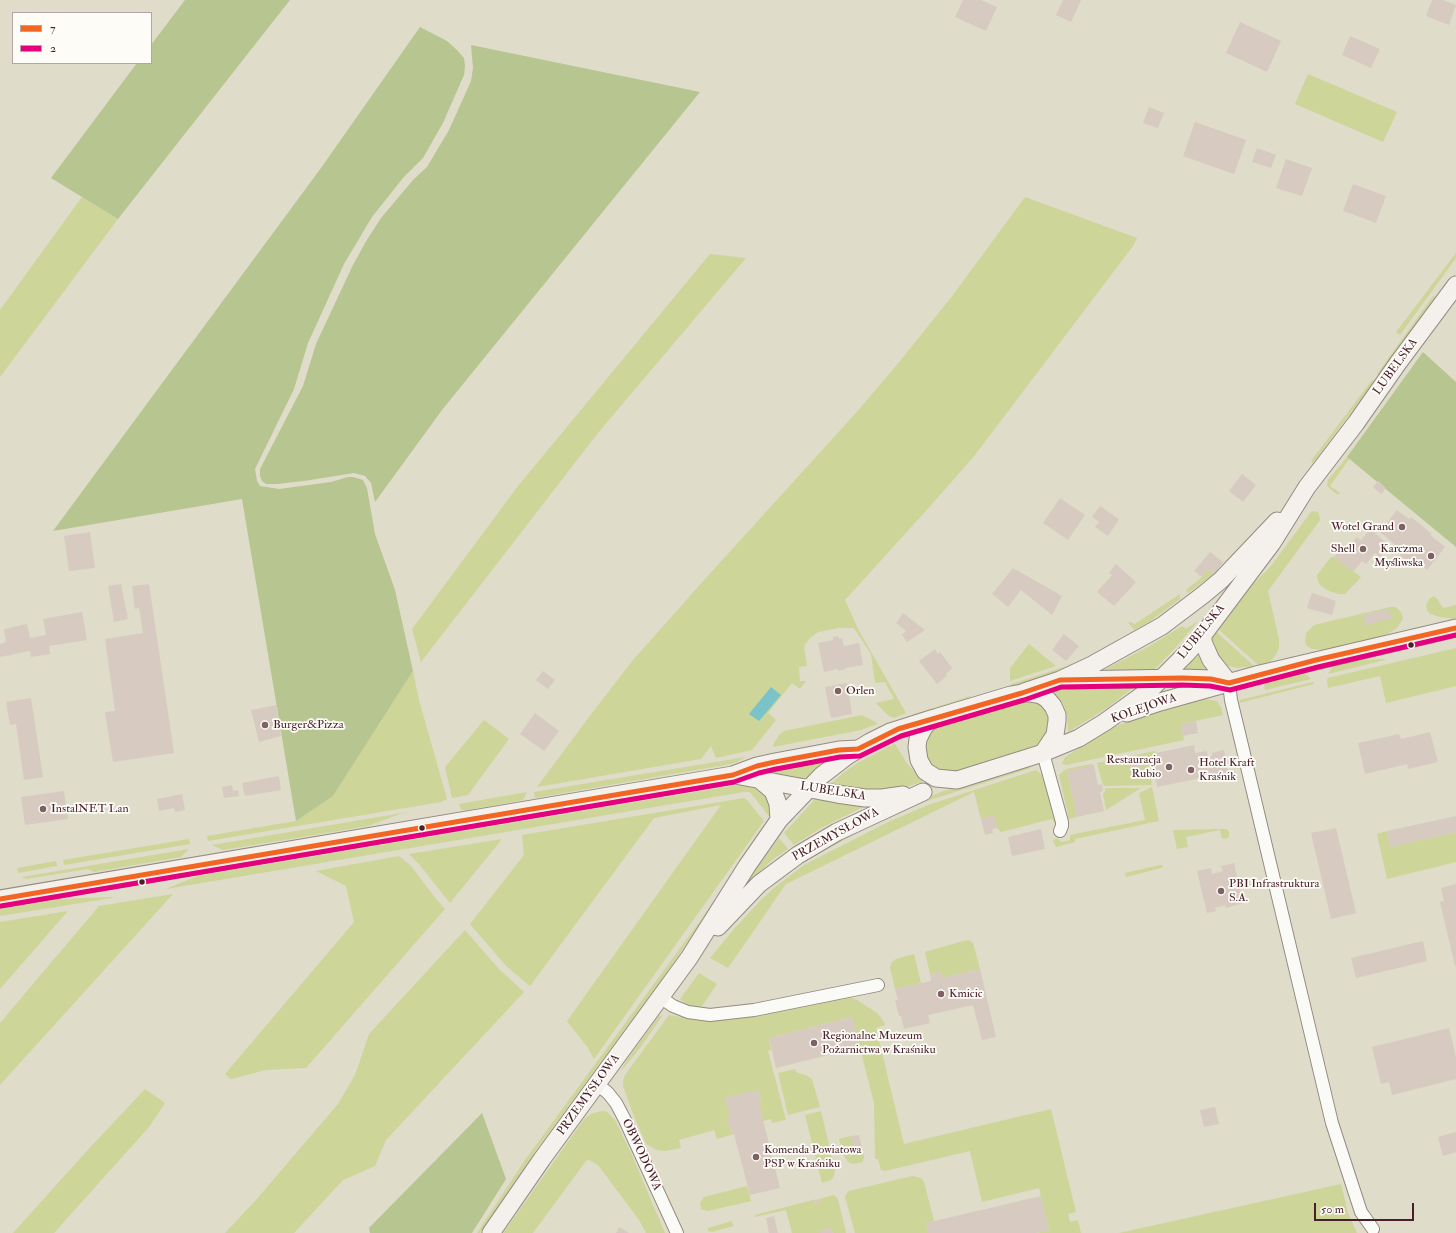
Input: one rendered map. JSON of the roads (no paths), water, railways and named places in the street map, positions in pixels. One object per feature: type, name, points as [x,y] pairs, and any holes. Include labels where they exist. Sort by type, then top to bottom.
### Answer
[{"type":"main road","name":"LUBELSKA","points":[[733,775],[865,798],[894,797],[923,792],[1043,753],[1080,738],[1138,700],[1186,654],[1203,635],[1272,543],[1308,487],[1356,424],[1398,363],[1456,285]]},
{"type":"main road","name":"LUBELSKA","points":[[0,899],[733,775],[766,764],[839,750],[858,749],[894,730],[1022,693],[1060,680],[1104,659],[1150,633],[1198,599],[1232,569],[1308,487]]},
{"type":"main road","name":"KOLEJOWA","points":[[1105,722],[1160,702],[1229,683],[1316,660],[1456,628]]},
{"type":"main road","points":[[1203,635],[1203,642],[1211,660],[1229,683]]},
{"type":"main road","name":"KOLEJOWA","points":[[1060,680],[1162,678],[1205,679],[1229,683]]},
{"type":"main road","points":[[1022,693],[1041,695],[1047,699],[1055,711],[1057,721],[1055,735],[1043,753]]},
{"type":"main road","points":[[938,717],[927,724],[920,734],[917,747],[919,760],[929,775],[943,780],[957,780]]},
{"type":"main road","name":"PRZEMYSŁOWA","points":[[491,1233],[537,1165],[689,958],[747,866],[779,820],[809,788],[832,767],[858,749]]},
{"type":"main road","points":[[760,780],[773,791],[778,804],[779,820]]},
{"type":"main road","name":"PRZEMYSŁOWA","points":[[689,958],[749,894],[787,863],[837,832],[923,792]]},
{"type":"street","points":[[1229,683],[1238,731],[1332,1122],[1361,1212],[1373,1230]]},
{"type":"street","points":[[1043,753],[1062,822],[1060,831]]},
{"type":"street","points":[[660,998],[673,1006],[688,1012],[710,1015],[754,1010],[878,985]]},
{"type":"street","name":"OBWODOWA","points":[[597,1084],[608,1093],[619,1109],[677,1233]]},
{"type":"water","points":[[771,687],[781,695],[759,721],[749,714]]},
{"type":"place","name":"Wotel Grand","points":[[1402,527]]},
{"type":"place","name":"Shell","points":[[1363,549]]},
{"type":"place","name":"Karczma Myśliwska","points":[[1431,556]]},
{"type":"place","name":"Orlen","points":[[838,691]]},
{"type":"place","name":"Burger&Pizza","points":[[265,725]]},
{"type":"place","name":"Restauracja Rubio","points":[[1169,767]]},
{"type":"place","name":"Hotel Kraft Kraśnik","points":[[1191,770]]},
{"type":"place","name":"InstalNET Lan","points":[[43,809]]},
{"type":"place","name":"PBI Infrastruktura S.A.","points":[[1221,891]]},
{"type":"place","name":"Kmicic","points":[[941,994]]},
{"type":"place","name":"Regionalne Muzeum Pożarnictwa w Kraśniku","points":[[814,1043]]},
{"type":"place","name":"Komenda Powiatowa PSP w Kraśniku","points":[[756,1157]]}]
